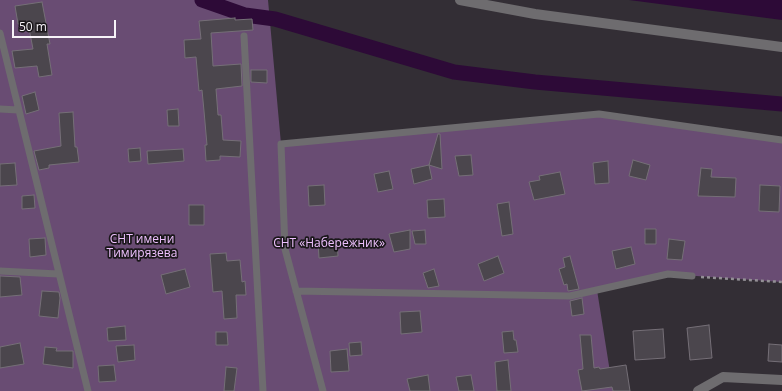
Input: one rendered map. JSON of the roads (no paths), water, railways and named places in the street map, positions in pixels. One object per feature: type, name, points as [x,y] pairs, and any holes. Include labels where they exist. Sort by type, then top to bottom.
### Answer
[{"type":"street","points":[[460,0],[535,14],[782,46]]},
{"type":"street","points":[[698,391],[723,377],[782,380]]},
{"type":"lane","points":[[0,33],[58,274],[88,391]]},
{"type":"lane","points":[[244,36],[263,391]]},
{"type":"lane","points":[[0,109],[18,110]]},
{"type":"lane","points":[[323,391],[285,249],[281,144],[599,114],[782,140]]},
{"type":"lane","points":[[0,271],[58,274]]},
{"type":"lane","points":[[296,291],[570,296],[668,274],[692,276]]},
{"type":"waterway","points":[[202,0],[245,15],[275,19],[454,72],[535,82],[782,104]]},
{"type":"park label","name":"СНТ «Набережник»","points":[[329,244]]},
{"type":"park label","name":"СНТ имени Тимирязева","points":[[142,247]]}]
